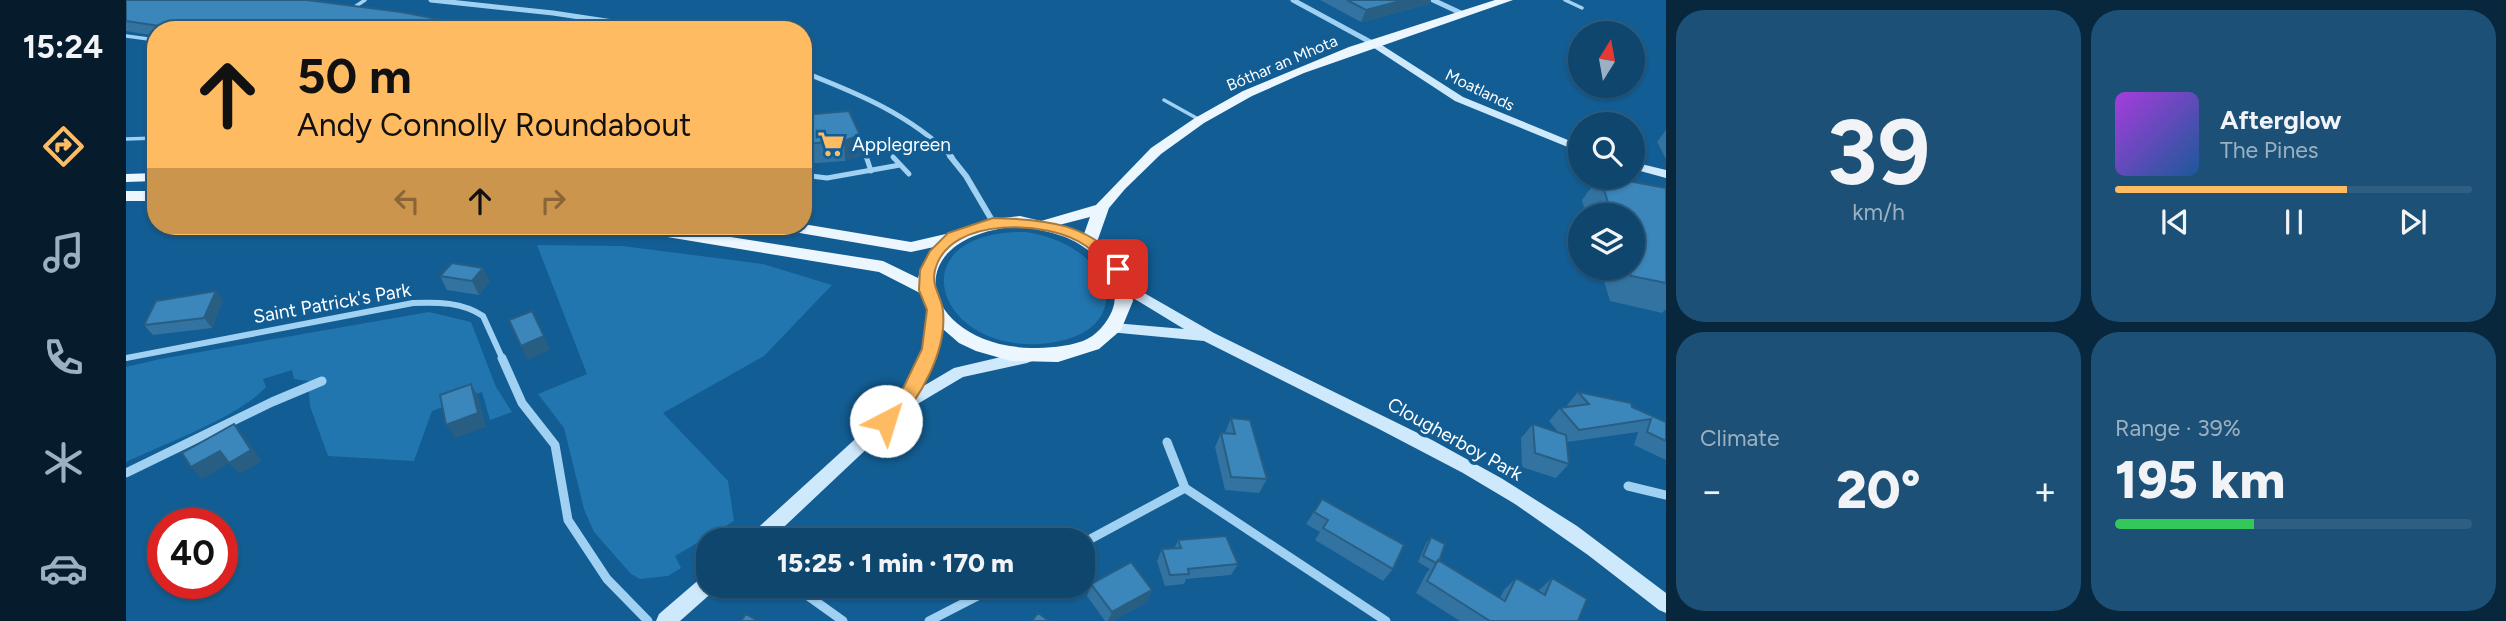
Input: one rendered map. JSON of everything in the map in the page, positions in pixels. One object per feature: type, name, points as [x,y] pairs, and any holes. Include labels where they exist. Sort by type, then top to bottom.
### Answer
[{"type":"main road","name":"Bóthar an Mhota","points":[[1090,242],[1100,209],[1130,174],[1157,150],[1200,120],[1274,83],[1374,44],[1507,0]]},
{"type":"main road","points":[[126,178],[147,177]]},
{"type":"main road","points":[[126,196],[147,196]]},
{"type":"main road","points":[[812,230],[911,247],[953,237],[993,222],[1044,223],[1100,209]]},
{"type":"main road","points":[[953,237],[938,251],[928,270],[927,290],[935,310],[963,338],[984,348],[1029,357],[1072,353],[1094,344],[1114,328],[1124,311],[1125,286],[1118,269],[1090,242],[1044,223]]},
{"type":"main road","points":[[686,235],[883,267],[927,290]]},
{"type":"street","points":[[431,0],[612,21]]},
{"type":"street","points":[[1293,0],[1374,44]]},
{"type":"street","points":[[1433,0],[1463,14]]},
{"type":"street","name":"Moatlands","points":[[1374,44],[1459,99],[1568,144]]},
{"type":"street","points":[[812,76],[886,108],[929,136],[958,163],[993,222]]},
{"type":"street","points":[[1645,168],[1666,174]]},
{"type":"street","name":"Clougherboy Park","points":[[1125,286],[1207,336],[1472,469],[1585,541],[1666,604]]},
{"type":"street","name":"Saint Patrick's Park","points":[[126,358],[413,303],[436,302],[472,308],[483,316],[522,403],[555,445],[562,498],[574,532],[607,579],[648,621]]},
{"type":"street","points":[[903,405],[931,349],[935,310]]},
{"type":"street","points":[[1114,328],[1207,336]]},
{"type":"street","points":[[774,528],[903,405],[959,372],[1029,357]]},
{"type":"street","points":[[126,473],[151,464],[286,393],[322,381]]},
{"type":"street","points":[[1167,442],[1185,488],[1386,621]]},
{"type":"street","points":[[1628,486],[1666,495]]},
{"type":"street","points":[[1095,536],[1185,488]]},
{"type":"street","points":[[666,621],[696,594]]},
{"type":"street","points":[[811,598],[843,621]]},
{"type":"street","points":[[929,621],[974,598]]},
{"type":"lane","points":[[361,13],[348,11],[366,0]]},
{"type":"lane","points":[[1564,0],[1582,8]]},
{"type":"lane","points":[[126,36],[147,39]]},
{"type":"lane","points":[[1164,100],[1200,120]]},
{"type":"lane","points":[[857,134],[871,171]]},
{"type":"lane","points":[[126,139],[147,138]]},
{"type":"lane","points":[[893,157],[909,174]]},
{"type":"lane","points":[[812,176],[827,178],[900,165]]},
{"type":"shaded area","points":[[1026,232],[1058,241],[1082,255],[1098,272],[1106,291],[1104,310],[1093,326],[1071,338],[1039,344],[1003,341],[974,329],[955,311],[945,290],[946,268],[959,249],[985,236]]},
{"type":"shaded area","points":[[537,245],[623,246],[763,264],[832,285],[764,356],[663,413],[728,481],[734,521],[722,528],[696,528],[696,544],[675,556],[681,568],[668,576],[640,579],[631,574],[594,532],[584,509],[564,428],[538,394],[587,374]]},
{"type":"shaded area","points":[[429,312],[471,322],[496,387],[512,412],[490,420],[482,392],[432,411],[414,461],[328,456],[310,406],[308,381],[294,379],[292,370],[263,379],[266,387],[220,419],[126,462],[126,367]]},
{"type":"building","points":[[126,0],[307,0],[448,21],[147,21],[147,24],[126,21]]},
{"type":"building","points":[[1347,0],[1404,0],[1366,10]]},
{"type":"building","points":[[849,111],[860,135],[844,141],[812,143],[812,114]]},
{"type":"building","points":[[1645,184],[1666,188],[1666,283],[1645,279],[1645,203],[1608,203],[1604,189],[1645,189]]},
{"type":"building","points":[[452,263],[483,268],[472,281],[440,276]]},
{"type":"building","points":[[216,291],[204,318],[144,325],[156,301]]},
{"type":"building","points":[[532,311],[544,336],[521,346],[509,320]]},
{"type":"building","points":[[471,384],[478,413],[446,425],[440,395]]},
{"type":"building","points":[[1578,392],[1631,403],[1632,407],[1666,422],[1666,441],[1647,432],[1651,419],[1579,430],[1560,408],[1589,404]]},
{"type":"building","points":[[1231,418],[1250,420],[1267,479],[1231,477],[1221,433],[1235,434]]},
{"type":"building","points":[[234,424],[251,450],[229,463],[220,451],[191,467],[182,453]]},
{"type":"building","points":[[1533,424],[1566,435],[1569,464],[1535,453]]},
{"type":"building","points":[[1322,499],[1404,545],[1393,569],[1323,528],[1328,520],[1314,512]]},
{"type":"building","points":[[1226,536],[1238,564],[1188,569],[1189,574],[1170,575],[1162,549],[1181,548],[1178,540]]},
{"type":"building","points":[[1431,537],[1445,544],[1436,563],[1423,556]]},
{"type":"building","points":[[1438,560],[1505,601],[1516,578],[1545,595],[1552,578],[1587,599],[1578,621],[1490,621],[1427,581]]},
{"type":"building","points":[[1131,562],[1152,590],[1112,612],[1095,589],[1095,582]]},
{"type":"building","points":[[1038,613],[1049,621],[1032,621]]},
{"type":"building","points":[[746,614],[758,621],[741,621]]},
{"type":"place","name":"Applegreen","points":[[831,144]]},
{"type":"route","points":[[886,421],[903,405],[931,349],[935,310],[927,290],[928,270],[938,251],[953,237],[993,222],[1044,223],[1067,230],[1090,242],[1105,253],[1118,269]]}]
